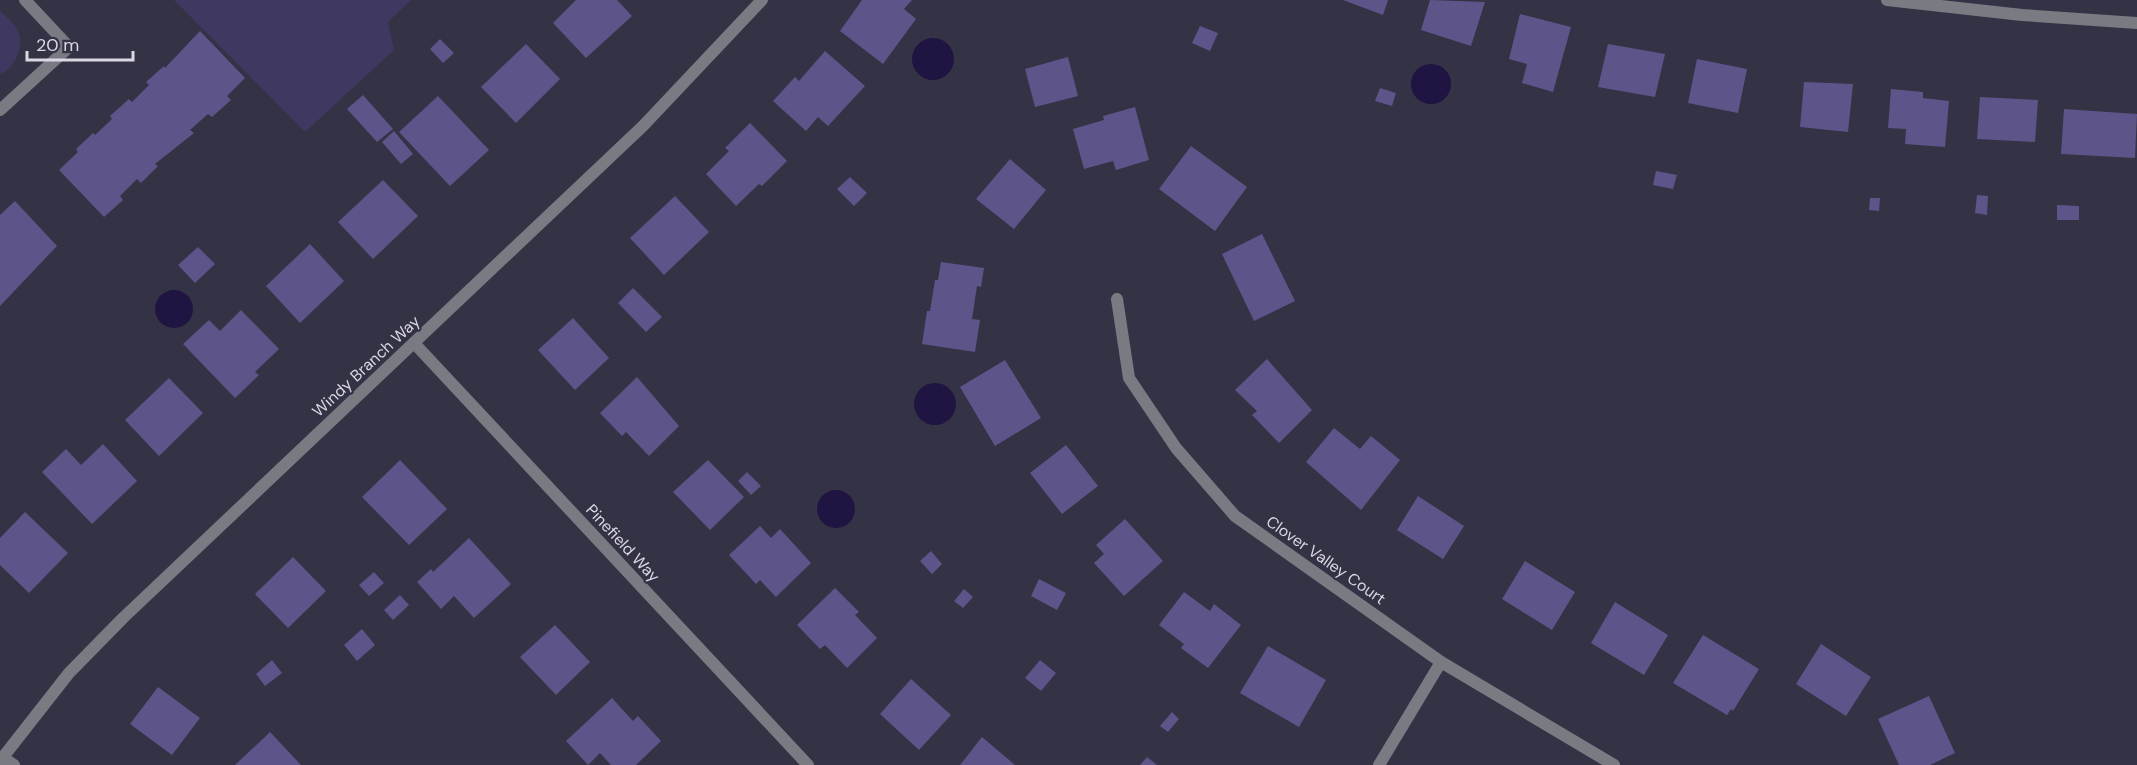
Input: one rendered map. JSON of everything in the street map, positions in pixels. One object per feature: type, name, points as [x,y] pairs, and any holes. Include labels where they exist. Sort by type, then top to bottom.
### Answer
[{"type":"street","points":[[0,110],[69,47],[25,0]]},
{"type":"street","name":"Windy Branch Way","points":[[1,759],[69,672],[123,618],[643,126],[762,0]]},
{"type":"street","points":[[1887,0],[2022,15],[2137,23]]},
{"type":"street","name":"Clover Valley Court","points":[[1117,299],[1129,378],[1176,448],[1235,516],[1441,662],[1614,765]]},
{"type":"street","name":"Pinefield Way","points":[[414,344],[808,765]]},
{"type":"street","points":[[1378,765],[1441,662]]},
{"type":"street","points":[[1,759],[14,765]]},
{"type":"shaded area","points":[[174,0],[411,0],[388,22],[394,50],[305,132]]},
{"type":"shaded area","points":[[0,11],[15,26],[19,35],[20,49],[10,67],[0,74]]},
{"type":"shaded area","points":[[933,38],[948,44],[954,59],[948,74],[933,80],[918,74],[912,59],[918,44]]},
{"type":"shaded area","points":[[1431,64],[1445,70],[1451,84],[1445,98],[1431,104],[1417,98],[1411,84],[1417,70]]},
{"type":"shaded area","points":[[174,290],[188,295],[193,309],[188,323],[174,328],[160,323],[155,309],[160,295]]},
{"type":"shaded area","points":[[935,383],[950,389],[956,404],[950,419],[935,425],[920,419],[914,404],[920,389]]},
{"type":"shaded area","points":[[836,490],[849,496],[855,509],[849,522],[836,528],[823,522],[817,509],[823,496]]},
{"type":"building","points":[[576,0],[617,0],[632,16],[586,58],[553,23]]},
{"type":"building","points":[[862,0],[912,0],[904,9],[916,19],[883,64],[840,31]]},
{"type":"building","points":[[1343,0],[1388,0],[1383,15]]},
{"type":"building","points":[[1430,0],[1485,2],[1471,46],[1421,30]]},
{"type":"building","points":[[1520,14],[1571,27],[1553,92],[1522,83],[1527,64],[1509,59]]},
{"type":"building","points":[[1200,26],[1218,33],[1210,51],[1192,43]]},
{"type":"building","points":[[200,31],[245,78],[227,96],[231,100],[212,117],[208,114],[190,130],[194,133],[155,164],[158,166],[141,183],[137,179],[120,196],[123,200],[104,217],[59,170],[78,152],[76,149],[112,119],[110,116],[129,99],[132,102],[149,85],[146,82],[164,66],[165,68]]},
{"type":"building","points":[[440,39],[454,53],[443,63],[430,49]]},
{"type":"building","points":[[526,44],[560,79],[516,123],[481,87]]},
{"type":"building","points":[[1608,44],[1665,54],[1655,97],[1598,87]]},
{"type":"building","points":[[825,51],[865,86],[828,126],[818,117],[806,131],[773,101],[795,77],[799,81]]},
{"type":"building","points":[[1068,57],[1078,96],[1035,107],[1025,69]]},
{"type":"building","points":[[1697,59],[1747,69],[1738,113],[1688,103]]},
{"type":"building","points":[[1804,82],[1853,84],[1848,132],[1800,127]]},
{"type":"building","points":[[1380,88],[1396,93],[1392,106],[1375,101]]},
{"type":"building","points":[[1891,89],[1923,92],[1923,98],[1949,101],[1945,147],[1905,144],[1906,129],[1888,128]]},
{"type":"building","points":[[363,95],[393,129],[377,142],[347,109]]},
{"type":"building","points":[[438,96],[489,150],[450,186],[399,132]]},
{"type":"building","points":[[1980,97],[2038,100],[2035,142],[1977,139]]},
{"type":"building","points":[[1135,107],[1149,160],[1116,170],[1113,161],[1084,169],[1073,129],[1104,120],[1103,116]]},
{"type":"building","points":[[2064,109],[2137,114],[2135,158],[2061,154]]},
{"type":"building","points":[[750,123],[787,161],[762,186],[759,184],[736,206],[706,174],[729,151],[725,148]]},
{"type":"building","points":[[394,131],[413,154],[401,164],[382,142]]},
{"type":"building","points":[[1191,146],[1247,187],[1215,231],[1159,189]]},
{"type":"building","points":[[1010,159],[1046,190],[1014,229],[976,199]]},
{"type":"building","points":[[1656,171],[1677,175],[1673,189],[1653,185]]},
{"type":"building","points":[[850,177],[867,193],[854,206],[837,189]]},
{"type":"building","points":[[383,180],[418,216],[373,259],[338,222]]},
{"type":"building","points":[[1977,195],[1988,196],[1987,215],[1975,213]]},
{"type":"building","points":[[675,196],[709,232],[664,275],[630,238]]},
{"type":"building","points":[[1870,198],[1880,198],[1879,211],[1869,210]]},
{"type":"building","points":[[15,201],[57,246],[0,306],[0,215]]},
{"type":"building","points":[[2057,205],[2079,206],[2079,220],[2057,220]]},
{"type":"building","points":[[1262,234],[1295,301],[1254,321],[1222,254]]},
{"type":"building","points":[[310,244],[344,281],[300,323],[266,286]]},
{"type":"building","points":[[198,247],[215,264],[195,283],[178,265]]},
{"type":"building","points":[[941,262],[984,268],[981,287],[977,286],[972,319],[980,320],[975,352],[922,344],[927,311],[930,311],[935,280],[938,280]]},
{"type":"building","points":[[633,288],[662,317],[646,332],[618,303]]},
{"type":"building","points":[[241,310],[279,349],[255,372],[259,375],[235,398],[183,344],[209,320],[220,331]]},
{"type":"building","points":[[573,318],[609,358],[575,390],[538,350]]},
{"type":"building","points":[[1267,359],[1312,410],[1279,443],[1252,415],[1257,411],[1235,390]]},
{"type":"building","points":[[1005,360],[1041,418],[995,446],[960,387]]},
{"type":"building","points":[[637,377],[679,426],[649,456],[626,432],[622,436],[600,413]]},
{"type":"building","points":[[169,378],[203,413],[159,456],[125,420]]},
{"type":"building","points":[[1334,428],[1360,449],[1371,436],[1400,460],[1361,510],[1306,462]]},
{"type":"building","points":[[103,444],[137,481],[92,524],[42,472],[66,449],[81,465]]},
{"type":"building","points":[[1066,445],[1098,486],[1062,514],[1030,473]]},
{"type":"building","points":[[400,460],[447,509],[409,545],[362,497]]},
{"type":"building","points":[[708,460],[744,497],[710,530],[673,492]]},
{"type":"building","points":[[747,472],[761,486],[751,495],[738,481]]},
{"type":"building","points":[[1418,496],[1464,526],[1443,559],[1397,530]]},
{"type":"building","points":[[25,512],[68,553],[29,593],[0,565],[0,538]]},
{"type":"building","points":[[1125,519],[1163,561],[1124,596],[1094,563],[1104,554],[1096,545]]},
{"type":"building","points":[[760,526],[771,538],[780,529],[811,563],[776,597],[760,580],[756,584],[729,555]]},
{"type":"building","points":[[469,538],[511,584],[474,618],[454,596],[441,609],[417,582],[431,569],[433,572]]},
{"type":"building","points":[[931,551],[942,564],[932,574],[920,561]]},
{"type":"building","points":[[293,557],[326,591],[288,628],[255,594]]},
{"type":"building","points":[[1525,561],[1575,592],[1552,630],[1502,599]]},
{"type":"building","points":[[374,572],[384,583],[369,596],[359,585]]},
{"type":"building","points":[[1039,579],[1066,593],[1057,610],[1031,596]]},
{"type":"building","points":[[835,588],[859,612],[855,615],[877,638],[847,668],[825,645],[820,649],[797,625]]},
{"type":"building","points":[[964,589],[973,597],[963,608],[954,601]]},
{"type":"building","points":[[1184,592],[1210,611],[1214,604],[1241,625],[1208,668],[1181,648],[1184,644],[1159,625]]},
{"type":"building","points":[[400,595],[409,605],[393,620],[384,610]]},
{"type":"building","points":[[1615,602],[1668,635],[1644,675],[1591,643]]},
{"type":"building","points":[[555,625],[590,662],[556,695],[520,657]]},
{"type":"building","points":[[362,629],[375,645],[357,661],[344,645]]},
{"type":"building","points":[[1703,635],[1759,669],[1733,711],[1731,709],[1727,715],[1673,683]]},
{"type":"building","points":[[1821,644],[1871,677],[1846,716],[1796,684]]},
{"type":"building","points":[[1268,646],[1326,680],[1299,727],[1240,693]]},
{"type":"building","points":[[272,660],[282,673],[265,686],[256,674]]},
{"type":"building","points":[[1040,660],[1056,673],[1041,691],[1025,678]]},
{"type":"building","points":[[911,679],[951,715],[919,750],[880,714]]},
{"type":"building","points":[[158,687],[200,718],[172,755],[130,724]]},
{"type":"building","points":[[1929,696],[1955,753],[1930,765],[1899,765],[1878,719]]},
{"type":"building","points":[[612,698],[633,721],[638,716],[661,741],[636,765],[611,765],[600,753],[588,765],[566,741]]},
{"type":"building","points":[[1172,712],[1179,719],[1168,732],[1160,726]]},
{"type":"building","points":[[270,732],[301,765],[235,765],[267,735]]},
{"type":"building","points":[[982,737],[1015,765],[960,765]]},
{"type":"building","points":[[1147,757],[1157,765],[1140,765]]}]
